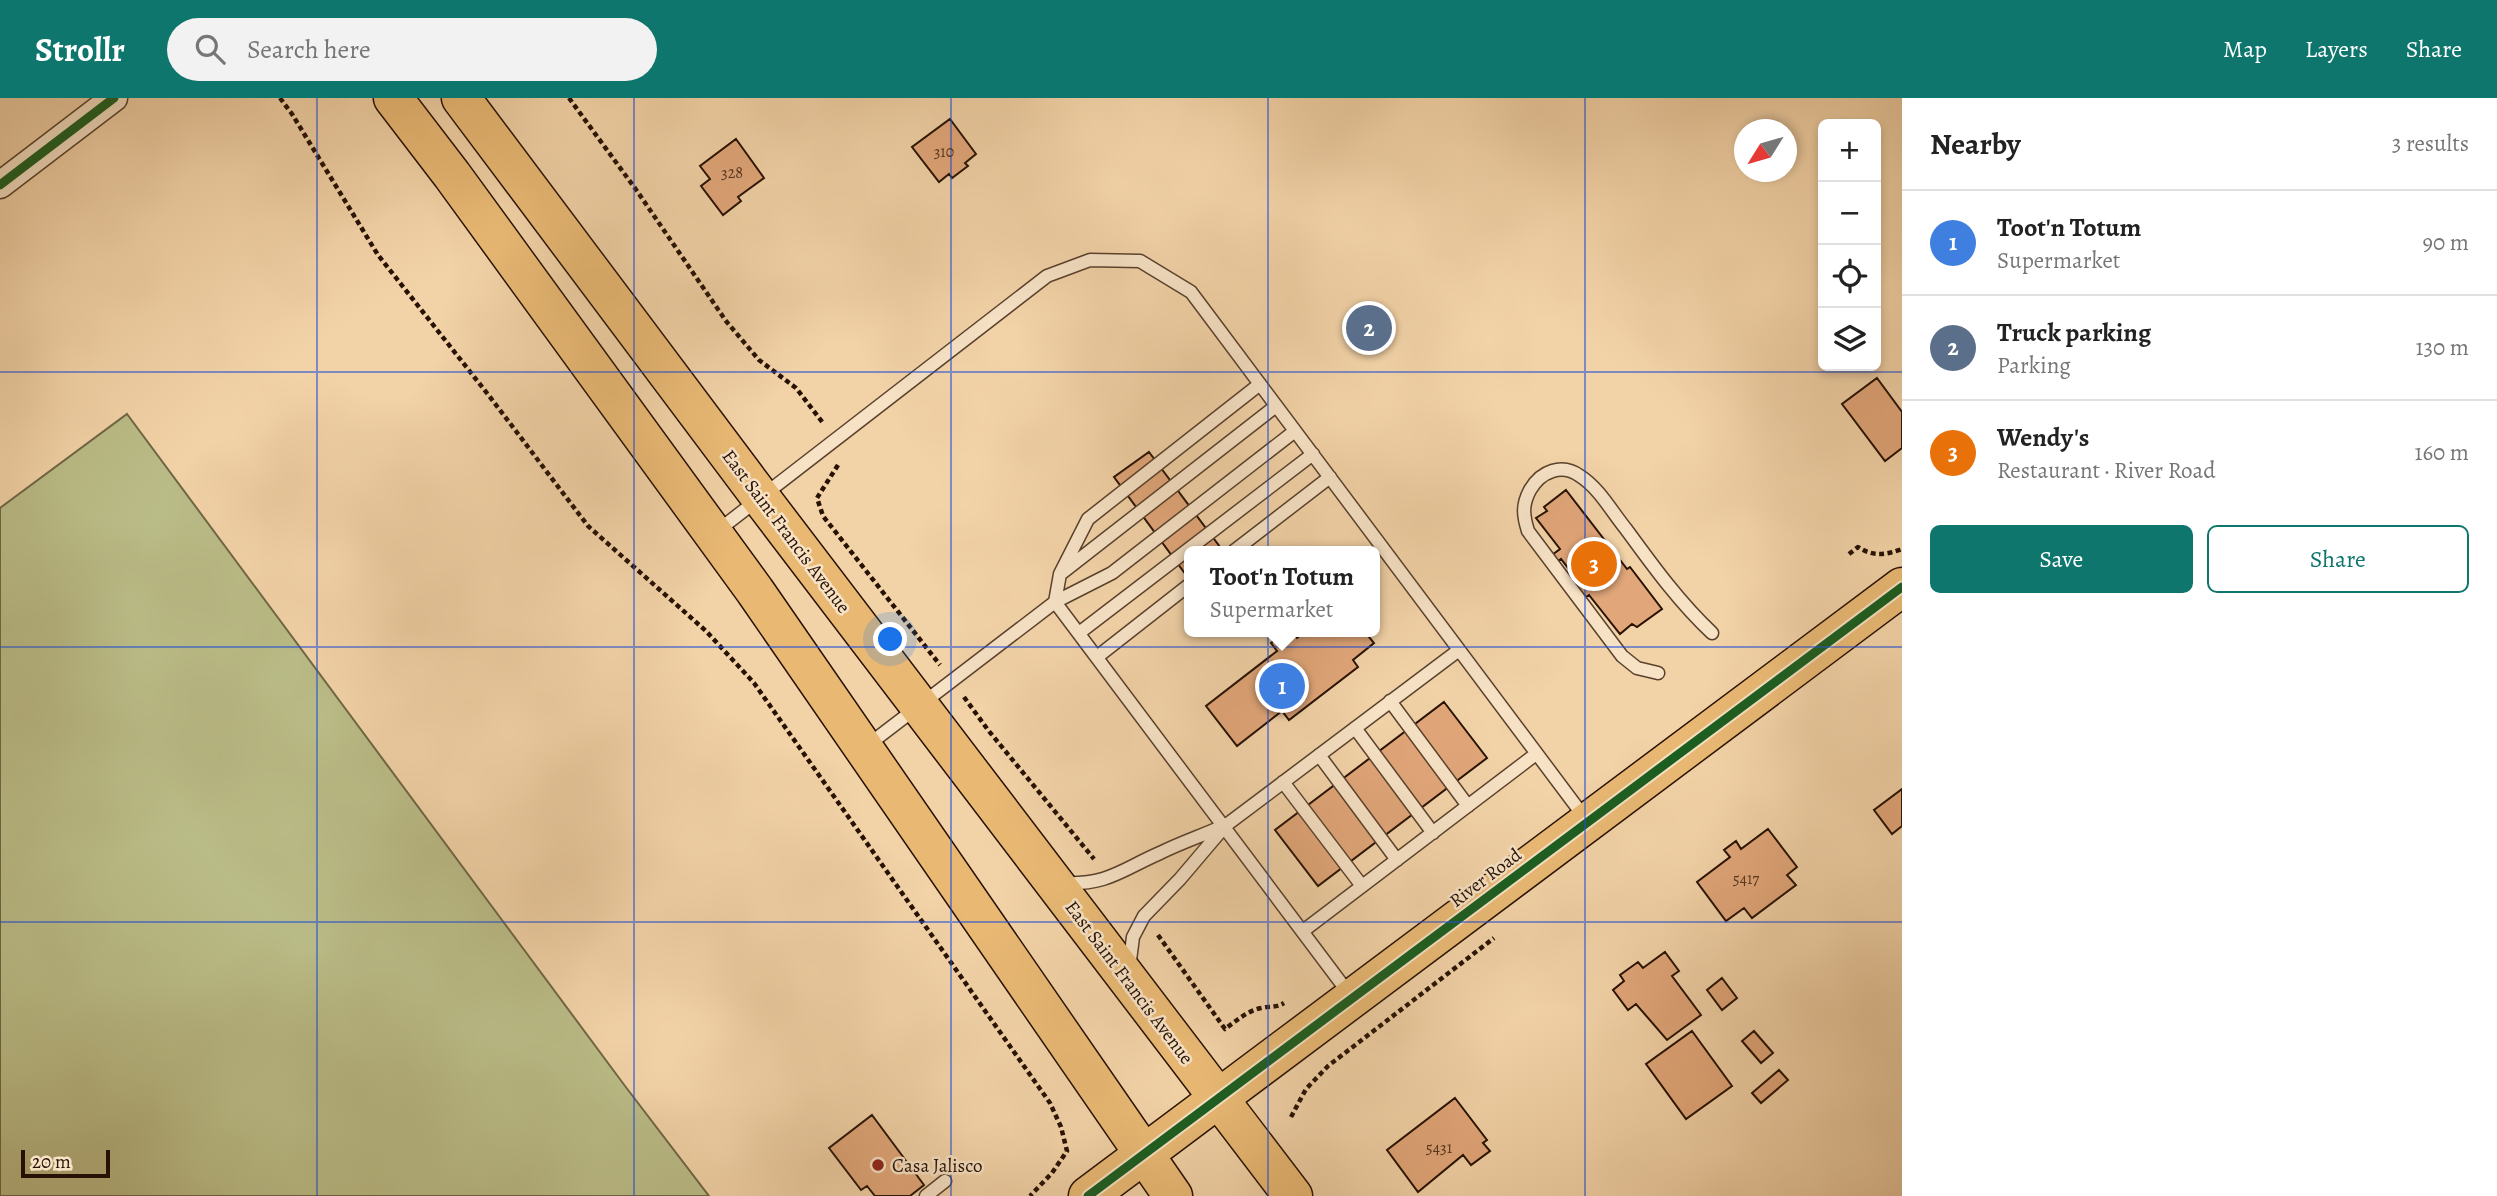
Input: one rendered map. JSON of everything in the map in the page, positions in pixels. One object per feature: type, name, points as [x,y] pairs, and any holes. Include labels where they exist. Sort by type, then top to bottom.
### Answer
[{"type":"main road","points":[[393,98],[713,534],[1172,1196]]},
{"type":"main road","name":"East Saint Francis Avenue","points":[[461,98],[761,498],[1293,1196]]},
{"type":"main road","name":"River Road","points":[[1088,1196],[1902,587]]},
{"type":"street","points":[[0,185],[114,98]]},
{"type":"lane","points":[[713,534],[1047,276],[1090,260],[1140,261],[1191,292],[1588,822]]},
{"type":"lane","points":[[1260,384],[1088,519],[1060,574],[1055,602],[1353,998]]},
{"type":"lane","points":[[1060,574],[1276,406]]},
{"type":"lane","points":[[862,748],[1055,602],[1112,573],[1295,431]]},
{"type":"lane","points":[[1192,546],[1312,454]]},
{"type":"lane","points":[[1658,673],[1636,668],[1622,656],[1528,531],[1522,513],[1526,499],[1532,486],[1548,472],[1563,468],[1580,476],[1600,495],[1684,606],[1712,633]]},
{"type":"lane","points":[[1240,546],[1330,477]]},
{"type":"lane","points":[[1079,633],[1184,552]]},
{"type":"lane","points":[[1097,657],[1184,589]]},
{"type":"lane","points":[[1128,981],[1133,937],[1144,916],[1225,826],[1458,650]]},
{"type":"lane","points":[[1390,701],[1468,806]]},
{"type":"lane","points":[[1355,728],[1433,833]]},
{"type":"lane","points":[[1303,931],[1536,754]]},
{"type":"lane","points":[[1319,755],[1397,860]]},
{"type":"lane","points":[[1283,782],[1362,886]]},
{"type":"lane","points":[[1055,883],[1088,884],[1111,878],[1160,853],[1225,826]]},
{"type":"lane","points":[[926,1196],[945,1181]]},
{"type":"path","points":[[280,98],[378,256],[588,526],[706,631],[754,683],[1050,1103],[1061,1127],[1067,1151],[1052,1173],[1030,1196]]},
{"type":"path","points":[[569,98],[638,191],[726,321],[760,360],[796,388],[837,440],[840,463],[817,498],[823,516],[988,730],[1079,843],[1111,878]]},
{"type":"path","points":[[1849,554],[1858,547],[1870,555],[1889,554],[1902,549]]},
{"type":"path","points":[[1144,916],[1225,1029],[1252,1011],[1262,1007],[1278,1007],[1284,1003]]},
{"type":"green space","points":[[127,414],[709,1196],[0,1196],[0,508]]},
{"type":"building","points":[[950,119],[976,154],[965,163],[968,166],[952,178],[949,174],[939,182],[912,147]]},
{"type":"building","points":[[736,139],[764,178],[738,197],[741,201],[723,215],[701,186],[710,179],[700,166]]},
{"type":"building","points":[[1877,378],[1902,412],[1902,448],[1885,461],[1842,404]]},
{"type":"building","points":[[1149,452],[1219,546],[1184,546],[1184,572],[1114,477]]},
{"type":"building","points":[[1566,490],[1627,569],[1630,567],[1662,609],[1637,627],[1632,624],[1620,634],[1589,595],[1583,599],[1570,581],[1575,577],[1561,559],[1557,562],[1552,555],[1560,549],[1536,518],[1547,511],[1544,507]]},
{"type":"building","points":[[1279,637],[1369,637],[1374,643],[1353,660],[1358,667],[1289,720],[1282,711],[1237,746],[1206,706],[1277,651],[1271,643]]},
{"type":"building","points":[[1444,702],[1487,758],[1318,886],[1275,830]]},
{"type":"building","points":[[1902,789],[1902,826],[1892,834],[1874,810]]},
{"type":"building","points":[[1768,829],[1797,867],[1787,875],[1796,885],[1752,918],[1744,908],[1726,921],[1697,882],[1730,857],[1724,850],[1736,841],[1741,849]]},
{"type":"building","points":[[1665,952],[1679,971],[1672,976],[1701,1015],[1667,1040],[1636,1004],[1628,1010],[1613,990],[1624,981],[1620,975],[1638,962],[1643,968]]},
{"type":"building","points":[[1722,978],[1737,998],[1722,1010],[1707,990]]},
{"type":"building","points":[[1692,1031],[1732,1086],[1686,1119],[1646,1064]]},
{"type":"building","points":[[1754,1031],[1773,1053],[1761,1063],[1742,1041]]},
{"type":"building","points":[[1779,1070],[1788,1080],[1761,1103],[1752,1093]]},
{"type":"building","points":[[1455,1098],[1487,1140],[1483,1143],[1490,1151],[1471,1165],[1463,1155],[1418,1192],[1387,1150]]},
{"type":"building","points":[[872,1115],[924,1185],[910,1196],[875,1196],[867,1186],[861,1190],[829,1148]]},
{"type":"cycle path","points":[[0,185],[114,98]]},
{"type":"cycle path","points":[[1088,1196],[1902,587]]},
{"type":"place","name":"Truck parking","points":[[1369,328]]},
{"type":"place","name":"Wendy's","points":[[1594,564]]},
{"type":"place","name":"Toot'n Totum","points":[[1282,686]]},
{"type":"place","name":"Casa Jalisco","points":[[878,1165]]}]
